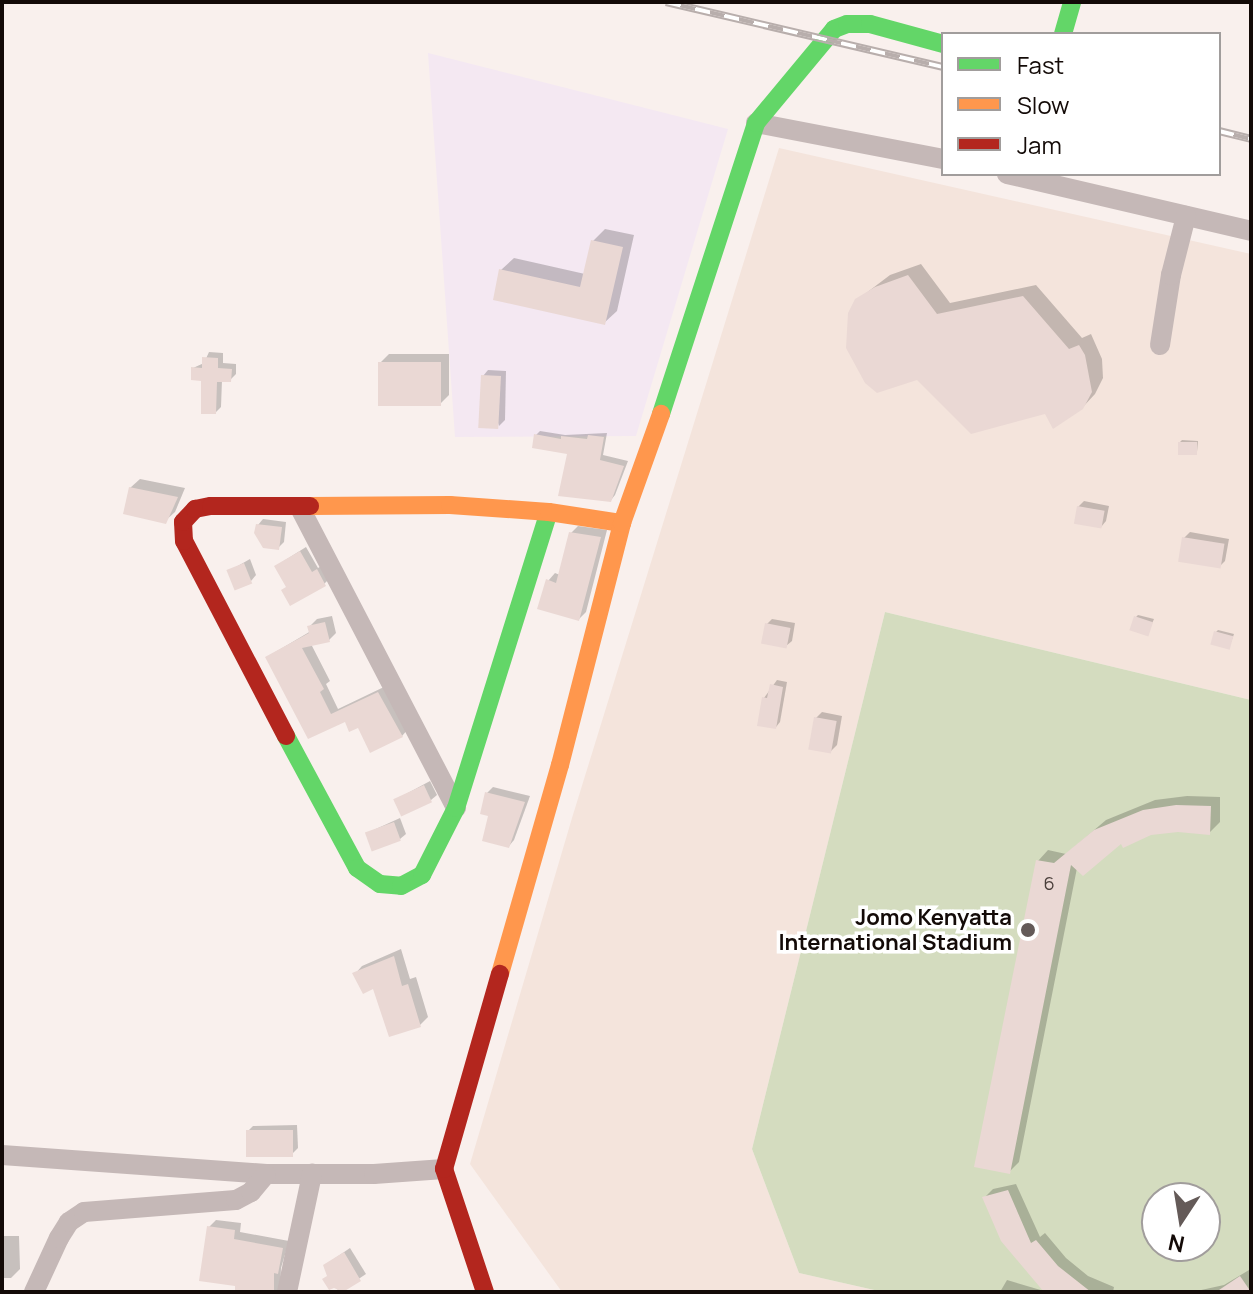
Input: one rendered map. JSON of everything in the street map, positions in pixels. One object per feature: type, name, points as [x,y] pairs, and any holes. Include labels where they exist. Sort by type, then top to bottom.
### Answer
[{"type":"street","points":[[1064,32],[1072,2]]},
{"type":"street","points":[[485,1292],[444,1169],[560,765],[622,523],[668,395],[756,123],[824,39],[847,24],[870,24],[941,43]]},
{"type":"street","points":[[756,123],[941,159]]},
{"type":"street","points":[[1016,176],[1251,231]]},
{"type":"street","points":[[1160,345],[1171,275],[1186,216]]},
{"type":"street","points":[[549,512],[456,808],[422,875],[401,886],[380,884],[357,868],[184,541],[183,522],[195,509],[211,506],[450,505],[549,512],[622,523]]},
{"type":"street","points":[[300,508],[456,808]]},
{"type":"street","points":[[2,1155],[266,1174],[444,1169]]},
{"type":"street","points":[[34,1292],[64,1230],[84,1212],[236,1200],[251,1192],[266,1174]]},
{"type":"street","points":[[287,1292],[312,1174]]},
{"type":"shaded area","points":[[428,53],[728,129],[636,436],[455,437]]},
{"type":"shaded area","points":[[779,148],[1251,254],[1251,700],[885,612],[752,1149],[799,1273],[883,1292],[562,1292],[470,1164],[572,818]]},
{"type":"green space","name":"Jomo Kenyatta International Stadium","points":[[885,612],[1251,700],[1251,1292],[883,1292],[799,1273],[752,1149]]},
{"type":"building","points":[[591,240],[623,247],[605,325],[493,300],[499,269],[580,287]]},
{"type":"building","points":[[908,275],[937,314],[1023,296],[1069,349],[1079,345],[1085,355],[1092,392],[1083,409],[1053,429],[1045,414],[971,434],[917,380],[877,393],[865,383],[846,348],[848,313],[855,299],[875,287]]},
{"type":"building","points":[[202,357],[218,358],[218,368],[232,369],[231,382],[217,382],[216,414],[201,414],[201,381],[191,380],[191,367],[202,368]]},
{"type":"building","points":[[378,362],[441,362],[441,406],[378,406]]},
{"type":"building","points":[[481,375],[501,376],[498,429],[478,428]]},
{"type":"building","points":[[534,434],[561,439],[561,436],[604,437],[600,460],[624,466],[611,502],[558,496],[567,454],[532,448]]},
{"type":"building","points":[[1178,442],[1197,442],[1197,455],[1178,455]]},
{"type":"building","points":[[129,487],[178,497],[166,524],[123,514]]},
{"type":"building","points":[[1077,506],[1105,511],[1101,529],[1074,524]]},
{"type":"building","points":[[256,524],[282,527],[279,550],[263,548],[254,533]]},
{"type":"building","points":[[569,532],[601,537],[579,621],[537,609],[546,579],[556,583]]},
{"type":"building","points":[[1182,537],[1224,544],[1221,568],[1178,562]]},
{"type":"building","points":[[300,551],[312,572],[317,569],[326,586],[290,606],[281,590],[286,587],[274,566]]},
{"type":"building","points":[[244,563],[252,583],[235,591],[226,570]]},
{"type":"building","points":[[1134,616],[1153,622],[1148,636],[1129,630]]},
{"type":"building","points":[[325,622],[330,642],[302,648],[324,689],[320,692],[331,714],[378,692],[403,737],[370,753],[358,728],[349,732],[345,722],[308,739],[265,657],[309,633],[307,626]]},
{"type":"building","points":[[765,623],[791,628],[787,649],[761,644]]},
{"type":"building","points":[[1214,631],[1233,636],[1230,650],[1210,645]]},
{"type":"building","points":[[770,684],[783,687],[776,729],[757,726],[762,697],[767,698]]},
{"type":"building","points":[[814,717],[837,721],[831,753],[808,749]]},
{"type":"building","points":[[424,785],[432,802],[401,817],[393,799]]},
{"type":"building","points":[[485,792],[525,802],[509,848],[482,841],[488,816],[480,814]]},
{"type":"building","points":[[1176,805],[1211,806],[1210,835],[1178,832],[1151,835],[1123,848],[1121,844],[1083,876],[1071,865],[1010,1174],[974,1167],[1036,860],[1054,863],[1094,830],[1143,810]]},
{"type":"building","points":[[394,822],[401,841],[372,851],[365,833]]},
{"type":"building","points":[[394,956],[402,986],[408,984],[421,1027],[389,1037],[373,989],[363,994],[352,973]]},
{"type":"building","points":[[246,1130],[293,1130],[293,1157],[246,1157]]},
{"type":"building","points":[[1008,1190],[1031,1243],[1036,1240],[1058,1266],[1091,1292],[1044,1292],[1001,1241],[982,1197]]},
{"type":"building","points":[[207,1226],[235,1230],[234,1239],[283,1248],[278,1274],[274,1273],[274,1292],[235,1292],[235,1286],[199,1281]]},
{"type":"building","points":[[344,1252],[361,1281],[343,1292],[334,1288],[329,1290],[322,1279],[327,1276],[323,1265]]},
{"type":"building","points":[[1240,1276],[1251,1292],[1216,1292]]},
{"type":"railway","points":[[666,2],[941,67]]},
{"type":"railway","points":[[1221,132],[1251,139]]},
{"type":"traffic: fast","points":[[1064,32],[1072,2]]},
{"type":"traffic: fast","points":[[661,414],[756,123],[834,29],[847,24],[870,24],[941,43]]},
{"type":"traffic: fast","points":[[286,736],[357,868],[380,884],[401,886],[422,875],[456,808],[549,512]]},
{"type":"traffic: slow","points":[[500,974],[560,765],[622,523],[661,414]]},
{"type":"traffic: slow","points":[[310,506],[450,505],[549,512],[622,523]]},
{"type":"traffic: jam","points":[[286,736],[184,541],[183,522],[195,509],[211,506],[310,506]]},
{"type":"traffic: jam","points":[[485,1292],[444,1169],[500,974]]},
{"type":"place","name":"Jomo Kenyatta International Stadium","points":[[1028,930]]}]
